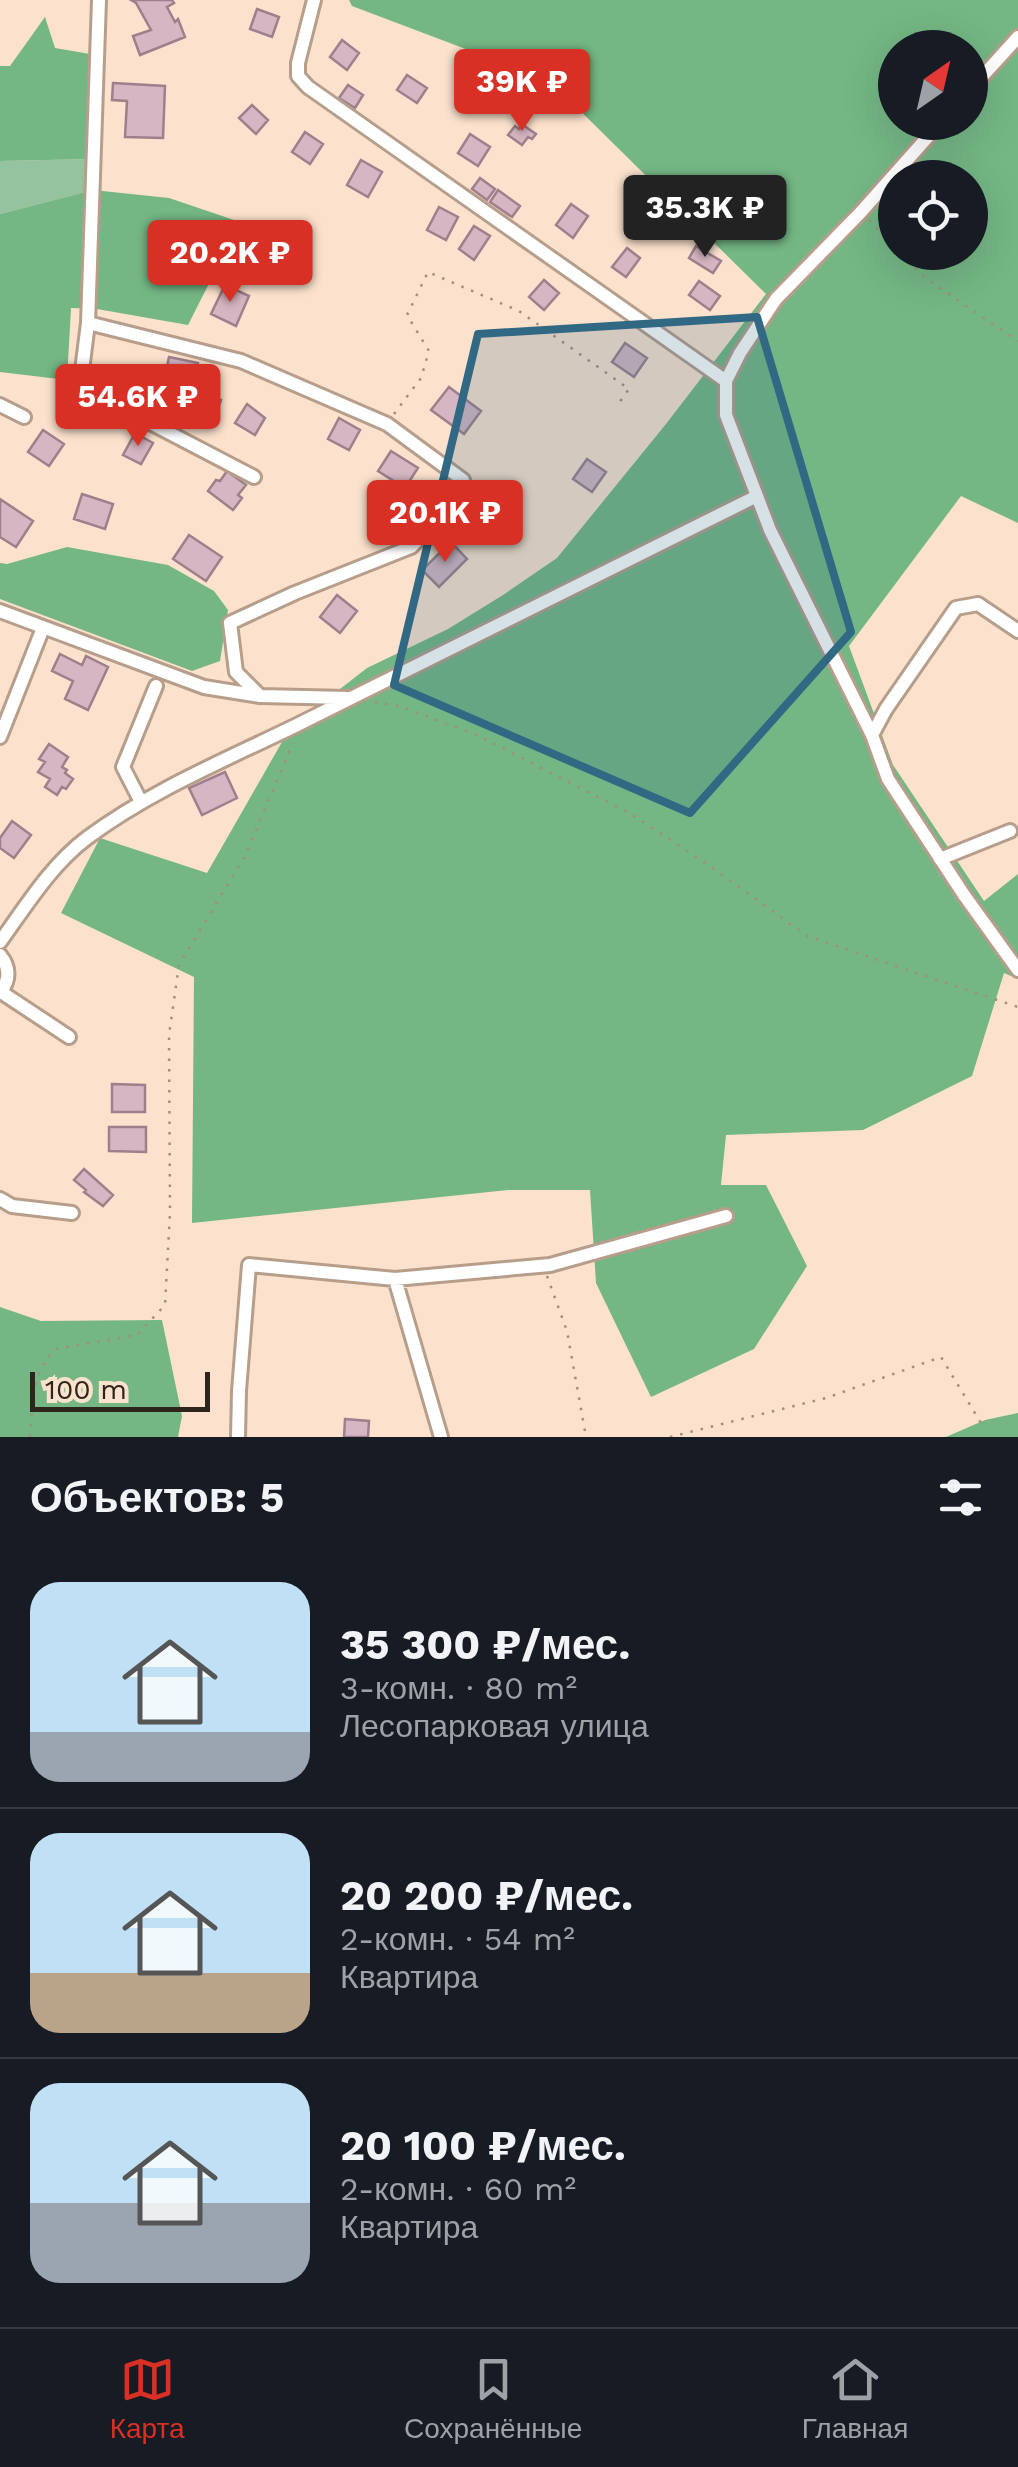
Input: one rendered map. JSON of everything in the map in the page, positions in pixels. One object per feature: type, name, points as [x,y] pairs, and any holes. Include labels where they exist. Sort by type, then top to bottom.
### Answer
[{"type":"street","points":[[99,0],[88,324],[78,410],[106,417],[137,416],[254,477]]},
{"type":"street","points":[[314,0],[298,63],[298,76],[308,87],[726,382]]},
{"type":"street","points":[[988,70],[1018,36]]},
{"type":"street","points":[[925,140],[776,299],[726,382],[726,415],[770,530],[872,735],[888,779],[1018,970]]},
{"type":"street","points":[[88,324],[241,362],[387,424],[463,480],[454,502],[412,547],[230,623],[236,672],[260,696]]},
{"type":"street","points":[[0,405],[24,417]]},
{"type":"street","points":[[0,942],[51,872],[85,840],[141,802],[757,496]]},
{"type":"street","points":[[872,735],[956,608],[978,604],[1018,631]]},
{"type":"street","points":[[0,611],[204,687],[260,696],[349,698]]},
{"type":"street","points":[[0,736],[43,628]]},
{"type":"street","points":[[141,802],[122,767],[156,686]]},
{"type":"street","points":[[940,859],[1010,831]]},
{"type":"street","points":[[0,954],[6,962],[8,978],[0,992],[69,1036]]},
{"type":"street","points":[[0,1199],[12,1206],[72,1213]]},
{"type":"street","points":[[238,1437],[249,1265],[395,1279],[550,1265],[726,1216]]},
{"type":"street","points":[[395,1279],[441,1437]]},
{"type":"path","points":[[860,212],[878,230]]},
{"type":"path","points":[[918,270],[1018,341]]},
{"type":"path","points":[[387,424],[421,378],[429,351],[407,315],[428,272],[519,311],[629,388],[616,408]]},
{"type":"path","points":[[349,698],[399,706],[477,735],[597,796],[707,864],[807,936],[1018,1007]]},
{"type":"path","points":[[30,1437],[34,1380],[55,1349],[137,1335],[165,1304],[170,1212],[168,1035],[179,965],[244,856],[301,723]]},
{"type":"path","points":[[550,1265],[546,1279],[567,1331],[586,1437]]},
{"type":"path","points":[[670,1437],[826,1398],[940,1357],[984,1428]]},
{"type":"highlighted area","points":[[757,317],[851,632],[690,813],[394,685],[478,334]]},
{"type":"green space","points":[[349,0],[1018,0],[1018,523],[961,496],[849,646],[893,765],[984,901],[1018,874],[1018,979],[1004,973],[972,1076],[863,1130],[726,1135],[721,1185],[766,1185],[807,1266],[754,1349],[651,1397],[596,1283],[590,1190],[508,1190],[192,1223],[194,977],[61,913],[100,838],[207,873],[290,728],[367,668],[448,629],[557,558],[766,294],[550,81],[352,6]]},
{"type":"green space","points":[[45,17],[55,48],[96,55],[92,159],[0,161],[0,66],[10,66]]},
{"type":"green space","points":[[92,159],[93,190],[0,214],[0,161]]},
{"type":"green space","points":[[93,190],[169,198],[240,222],[188,325],[71,308],[67,380],[0,372],[0,214]]},
{"type":"green space","points":[[67,547],[168,565],[214,591],[228,610],[220,661],[192,671],[0,599],[0,563]]},
{"type":"green space","points":[[0,1307],[41,1321],[162,1320],[182,1416],[178,1437],[0,1437]]},
{"type":"green space","points":[[1018,1413],[1018,1437],[946,1437],[985,1420]]},
{"type":"building","points":[[131,0],[172,0],[174,3],[167,7],[175,22],[178,19],[185,37],[140,55],[133,36],[151,30]]},
{"type":"building","points":[[257,9],[279,17],[272,37],[250,29]]},
{"type":"building","points":[[342,40],[359,53],[347,70],[330,57]]},
{"type":"building","points":[[407,75],[427,88],[417,103],[397,90]]},
{"type":"building","points":[[113,83],[165,86],[163,138],[125,137],[127,101],[112,100]]},
{"type":"building","points":[[348,85],[363,95],[355,108],[339,98]]},
{"type":"building","points":[[252,105],[268,120],[256,134],[239,118]]},
{"type":"building","points":[[523,125],[536,134],[522,145],[508,135],[515,126],[519,129]]},
{"type":"building","points":[[305,132],[323,144],[310,164],[292,152]]},
{"type":"building","points":[[470,134],[490,147],[478,166],[458,153]]},
{"type":"building","points":[[361,160],[382,172],[368,197],[347,185]]},
{"type":"building","points":[[480,178],[495,189],[487,200],[472,189]]},
{"type":"building","points":[[498,190],[520,206],[512,217],[490,202]]},
{"type":"building","points":[[571,204],[588,216],[573,238],[556,225]]},
{"type":"building","points":[[439,207],[458,217],[446,240],[427,230]]},
{"type":"building","points":[[474,226],[490,236],[474,260],[459,249]]},
{"type":"building","points":[[696,246],[721,261],[713,273],[689,258]]},
{"type":"building","points":[[627,248],[640,258],[626,277],[612,267]]},
{"type":"building","points":[[544,280],[559,293],[544,310],[529,297]]},
{"type":"building","points":[[699,281],[720,296],[710,310],[689,295]]},
{"type":"building","points":[[225,285],[249,296],[236,326],[211,314]]},
{"type":"building","points":[[625,343],[647,358],[634,377],[612,362]]},
{"type":"building","points":[[169,357],[198,363],[193,387],[164,380]]},
{"type":"building","points":[[449,387],[481,411],[464,434],[431,410]]},
{"type":"building","points":[[200,392],[221,400],[213,421],[192,413]]},
{"type":"building","points":[[247,404],[265,418],[255,435],[235,423]]},
{"type":"building","points":[[339,418],[360,430],[349,450],[328,439]]},
{"type":"building","points":[[43,430],[64,444],[49,466],[28,452]]},
{"type":"building","points":[[135,433],[153,443],[141,464],[123,455]]},
{"type":"building","points":[[391,451],[418,468],[405,488],[378,471]]},
{"type":"building","points":[[587,459],[606,472],[592,492],[573,479]]},
{"type":"building","points":[[227,471],[246,485],[233,510],[208,491]]},
{"type":"building","points":[[82,494],[113,504],[105,529],[74,519]]},
{"type":"building","points":[[0,499],[33,521],[16,547],[0,537]]},
{"type":"building","points":[[469,499],[495,519],[484,534],[458,513]]},
{"type":"building","points":[[189,535],[222,557],[206,581],[173,559]]},
{"type":"building","points":[[451,542],[467,559],[439,587],[422,570]]},
{"type":"building","points":[[337,595],[357,611],[340,633],[320,617]]},
{"type":"building","points":[[60,654],[82,665],[86,656],[108,667],[88,710],[65,699],[73,681],[52,671]]},
{"type":"building","points":[[49,744],[68,757],[62,767],[73,779],[57,795],[45,787],[50,779],[38,772],[45,762],[39,759]]},
{"type":"building","points":[[225,772],[237,798],[202,815],[189,788]]},
{"type":"building","points":[[12,821],[31,835],[14,858],[0,848],[0,838]]},
{"type":"building","points":[[112,1084],[145,1085],[145,1112],[112,1112]]},
{"type":"building","points":[[109,1127],[146,1127],[146,1152],[109,1151]]},
{"type":"building","points":[[84,1169],[113,1195],[103,1206],[74,1180]]},
{"type":"building","points":[[345,1419],[369,1421],[368,1437],[344,1437]]}]
